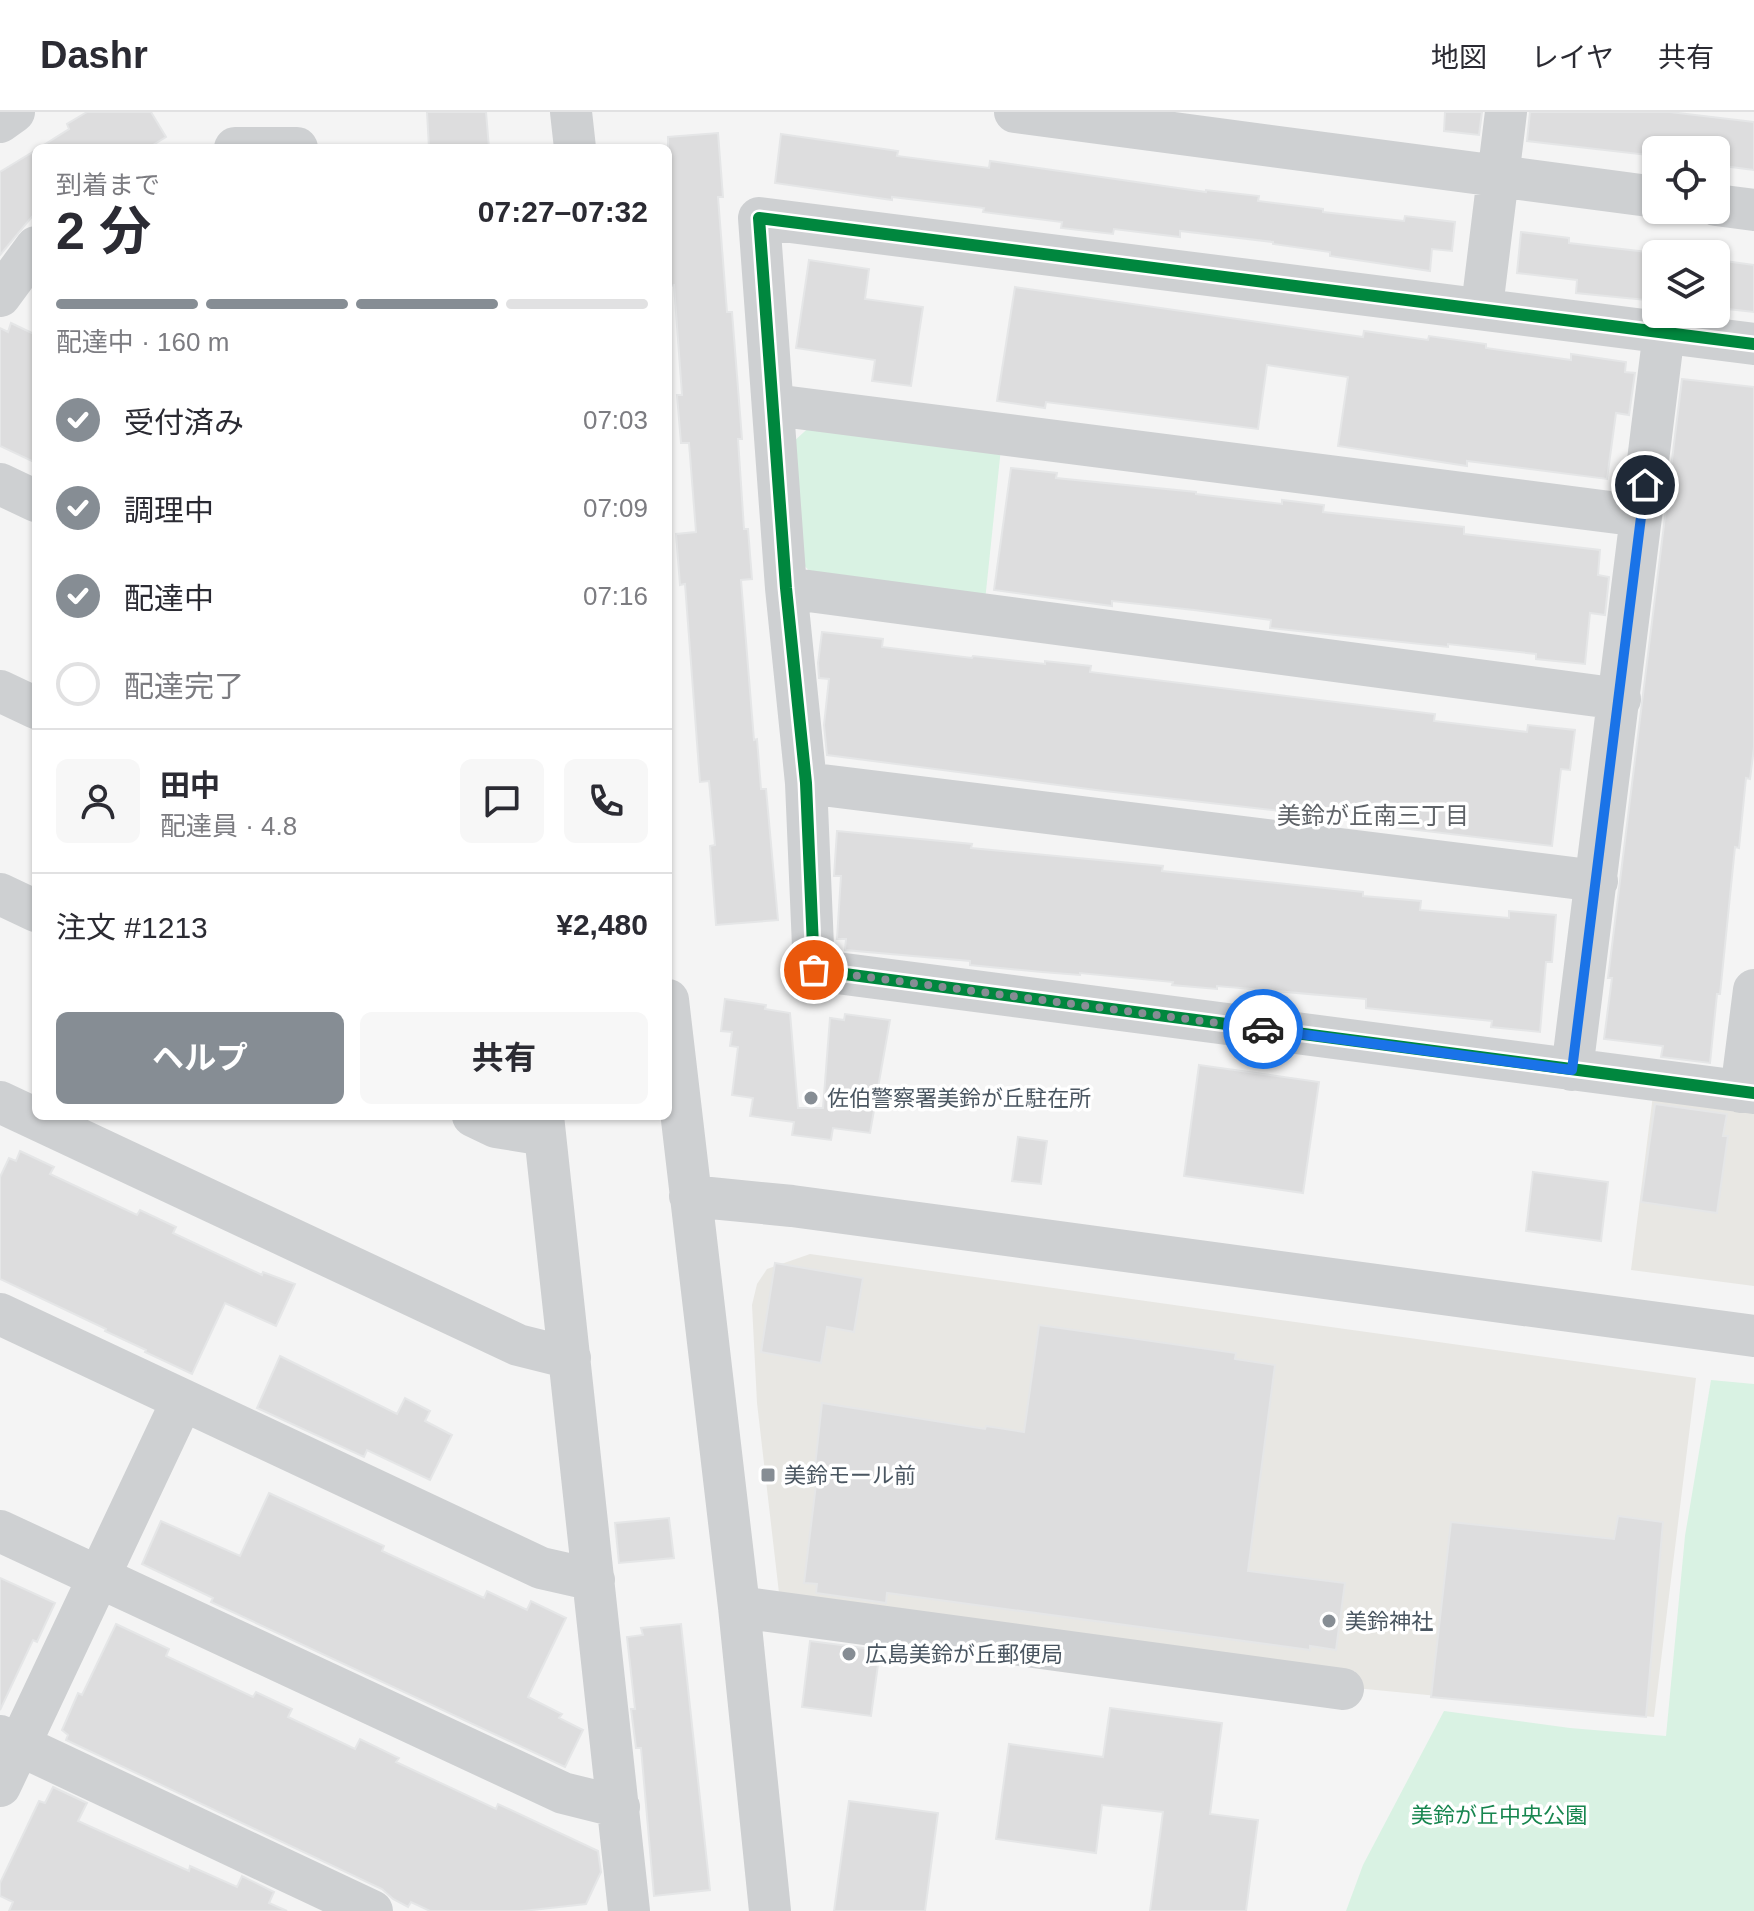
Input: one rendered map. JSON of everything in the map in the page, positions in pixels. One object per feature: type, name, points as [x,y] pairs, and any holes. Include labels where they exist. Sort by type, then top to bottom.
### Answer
[{"type":"street","points":[[0,122],[14,112]]},
{"type":"street","points":[[571,112],[575,144]]},
{"type":"street","points":[[1015,112],[1642,195]]},
{"type":"street","points":[[1482,307],[1506,112]]},
{"type":"street","points":[[1730,207],[1754,210]]},
{"type":"street","points":[[1754,344],[1482,307],[759,218],[786,588],[806,783],[814,970],[1748,1092],[1754,990]]},
{"type":"street","points":[[15,291],[32,255]]},
{"type":"street","points":[[1572,1070],[1664,332]]},
{"type":"street","points":[[774,405],[1641,516]]},
{"type":"street","points":[[0,484],[32,499]]},
{"type":"street","points":[[786,588],[1620,699]]},
{"type":"street","points":[[0,691],[32,706]]},
{"type":"street","points":[[806,783],[1597,881]]},
{"type":"street","points":[[0,894],[32,909]]},
{"type":"street","points":[[672,1036],[739,1607],[770,1911]]},
{"type":"street","points":[[0,1102],[32,1117]]},
{"type":"street","points":[[38,1120],[518,1345],[570,1358]]},
{"type":"street","points":[[481,1120],[496,1127],[544,1125],[629,1911]]},
{"type":"street","points":[[690,1196],[808,1208],[1754,1336]]},
{"type":"street","points":[[0,1314],[541,1568],[594,1580]]},
{"type":"street","points":[[0,1786],[10,1740],[97,1576],[182,1401]]},
{"type":"street","points":[[0,1531],[563,1793],[619,1807]]},
{"type":"street","points":[[739,1607],[1343,1689]]},
{"type":"street","points":[[10,1740],[372,1911]]},
{"type":"shaded area","points":[[1653,1095],[1754,1108],[1754,1286],[1631,1270]]},
{"type":"shaded area","points":[[810,1254],[1696,1378],[1654,1717],[1355,1688],[1355,1671],[779,1593],[757,1403],[752,1305],[757,1284],[767,1269]]},
{"type":"green space","points":[[814,423],[1001,448],[985,601],[818,580],[800,561],[793,442]]},
{"type":"green space","name":"美鈴が丘中央公園","points":[[1711,1380],[1754,1384],[1754,1911],[1346,1911],[1363,1865],[1444,1711],[1570,1728],[1666,1736],[1685,1536]]},
{"type":"building","points":[[87,112],[151,112],[166,137],[155,144],[45,144],[69,129],[67,124]]},
{"type":"building","points":[[427,112],[486,112],[489,144],[429,144]]},
{"type":"building","points":[[1445,112],[1482,112],[1479,135],[1444,131]]},
{"type":"building","points":[[1530,112],[1670,112],[1754,122],[1754,170],[1730,167],[1730,136],[1642,136],[1642,154],[1527,141]]},
{"type":"building","points":[[718,133],[723,197],[718,197],[727,312],[732,312],[742,439],[738,439],[744,529],[748,529],[752,579],[741,580],[754,740],[757,739],[761,789],[766,789],[778,920],[716,925],[710,846],[715,845],[709,781],[700,782],[685,584],[680,585],[676,534],[696,532],[689,443],[681,443],[677,395],[682,395],[672,286],[672,144],[668,144],[668,137]]},
{"type":"building","points":[[781,134],[898,151],[897,156],[989,168],[990,161],[1206,192],[1259,196],[1258,201],[1323,209],[1323,212],[1404,221],[1405,216],[1455,222],[1452,251],[1432,249],[1430,271],[1330,256],[1330,252],[1273,242],[1180,231],[1180,237],[1114,229],[1113,234],[1061,228],[1062,222],[983,212],[984,208],[892,197],[892,200],[775,183]]},
{"type":"building","points":[[32,152],[32,217],[0,255],[0,172]]},
{"type":"building","points":[[1521,232],[1569,238],[1569,243],[1642,251],[1642,300],[1576,293],[1577,280],[1517,273]]},
{"type":"building","points":[[809,260],[869,269],[865,299],[923,307],[911,386],[872,381],[875,360],[796,348]]},
{"type":"building","points":[[1730,262],[1754,265],[1754,312],[1730,309]]},
{"type":"building","points":[[1015,287],[1363,337],[1364,331],[1428,340],[1429,336],[1571,360],[1571,354],[1626,362],[1625,372],[1635,373],[1629,415],[1616,413],[1607,479],[1467,461],[1467,466],[1338,446],[1348,377],[1267,365],[1258,429],[1046,402],[1045,408],[997,401]]},
{"type":"building","points":[[11,323],[32,333],[32,461],[0,446],[0,328],[8,332]]},
{"type":"building","points":[[1682,379],[1754,387],[1754,747],[1750,779],[1746,778],[1739,848],[1735,847],[1710,1063],[1661,1057],[1663,1046],[1604,1039],[1612,978],[1608,978]]},
{"type":"building","points":[[1011,468],[1057,473],[1056,478],[1282,504],[1282,500],[1324,505],[1323,512],[1464,527],[1464,534],[1600,550],[1598,575],[1609,577],[1605,615],[1590,613],[1585,664],[1536,659],[1536,654],[1270,628],[1271,620],[1194,610],[1112,601],[1112,606],[994,590]]},
{"type":"building","points":[[822,632],[883,639],[882,647],[972,658],[1091,666],[1090,672],[1435,714],[1434,721],[1527,732],[1528,725],[1575,730],[1570,770],[1561,769],[1552,846],[1383,826],[1384,819],[1096,790],[827,755],[824,725],[829,679],[819,678],[818,663]]},
{"type":"building","points":[[837,831],[972,844],[971,848],[1163,866],[1162,871],[1363,892],[1363,896],[1421,901],[1420,910],[1509,918],[1509,911],[1556,915],[1552,962],[1546,962],[1540,1032],[1491,1027],[1492,1021],[1366,1008],[1366,999],[1172,985],[1173,982],[970,965],[970,961],[845,950],[846,939],[837,939],[841,876],[834,876]]},
{"type":"building","points":[[725,999],[766,1005],[765,1009],[790,1013],[798,1108],[823,1108],[830,1018],[844,1020],[845,1014],[890,1020],[870,1133],[833,1128],[831,1140],[792,1135],[794,1122],[750,1116],[753,1098],[732,1095],[738,1047],[730,1046],[732,1032],[721,1031]]},
{"type":"building","points":[[1199,1065],[1319,1082],[1303,1193],[1184,1176]]},
{"type":"building","points":[[1655,1104],[1727,1114],[1723,1136],[1728,1136],[1717,1213],[1641,1202]]},
{"type":"building","points":[[1018,1137],[1047,1141],[1041,1184],[1012,1181]]},
{"type":"building","points":[[20,1151],[54,1167],[50,1174],[137,1215],[140,1210],[176,1227],[173,1233],[262,1275],[263,1272],[295,1284],[276,1326],[225,1303],[192,1374],[0,1279],[0,1177],[9,1158],[16,1161]]},
{"type":"building","points":[[1533,1172],[1608,1182],[1601,1241],[1526,1231]]},
{"type":"building","points":[[775,1263],[863,1278],[854,1332],[827,1327],[821,1363],[761,1352]]},
{"type":"building","points":[[1039,1325],[1236,1353],[1235,1359],[1275,1365],[1248,1571],[1345,1583],[1336,1650],[1310,1646],[1310,1650],[887,1593],[886,1603],[816,1593],[817,1584],[804,1583],[822,1403],[985,1429],[986,1426],[1024,1432]]},
{"type":"building","points":[[280,1356],[397,1414],[405,1398],[430,1411],[425,1421],[452,1435],[430,1480],[367,1450],[364,1457],[257,1408]]},
{"type":"building","points":[[269,1493],[384,1546],[382,1551],[484,1598],[487,1591],[527,1610],[531,1601],[566,1618],[528,1697],[562,1714],[559,1718],[583,1730],[565,1767],[211,1602],[213,1598],[142,1564],[161,1521],[240,1556]]},
{"type":"building","points":[[1618,1516],[1663,1522],[1646,1717],[1431,1697],[1451,1522],[1614,1539]]},
{"type":"building","points":[[669,1518],[674,1558],[619,1563],[615,1523]]},
{"type":"building","points":[[0,1578],[55,1603],[37,1642],[33,1640],[0,1710]]},
{"type":"building","points":[[116,1624],[169,1649],[166,1656],[253,1697],[256,1692],[292,1709],[288,1717],[355,1749],[360,1739],[399,1758],[396,1762],[496,1809],[498,1804],[598,1851],[601,1872],[586,1904],[523,1911],[430,1911],[411,1902],[408,1907],[382,1889],[66,1740],[68,1735],[62,1730],[78,1693],[82,1695]]},
{"type":"building","points":[[681,1624],[710,1890],[654,1896],[641,1748],[636,1748],[631,1709],[635,1709],[627,1637],[643,1635],[641,1628]]},
{"type":"building","points":[[810,1641],[880,1650],[871,1716],[802,1707]]},
{"type":"building","points":[[1110,1708],[1222,1723],[1210,1814],[1258,1820],[1246,1911],[1150,1911],[1163,1812],[1102,1805],[1096,1853],[996,1839],[1009,1744],[1103,1757]]},
{"type":"building","points":[[53,1787],[87,1803],[78,1821],[189,1871],[190,1866],[237,1887],[242,1876],[274,1892],[269,1903],[287,1911],[9,1911],[13,1902],[0,1896],[0,1883],[39,1801],[45,1803]]},
{"type":"building","points":[[849,1801],[938,1813],[925,1911],[834,1911]]},
{"type":"cycle path","points":[[1754,344],[759,218],[786,588],[806,783],[814,970],[1754,1093]]},
{"type":"way so far","points":[[814,970],[1263,1029]]},
{"type":"place","name":"佐伯警察署美鈴が丘駐在所","points":[[811,1098]]},
{"type":"place","name":"美鈴モール前","points":[[768,1475]]},
{"type":"place","name":"美鈴神社","points":[[1329,1621]]},
{"type":"place","name":"広島美鈴が丘郵便局","points":[[849,1654]]},
{"type":"district","name":"美鈴が丘南三丁目","points":[[1373,815]]},
{"type":"route","points":[[1263,1029],[1572,1070],[1645,485]]}]
